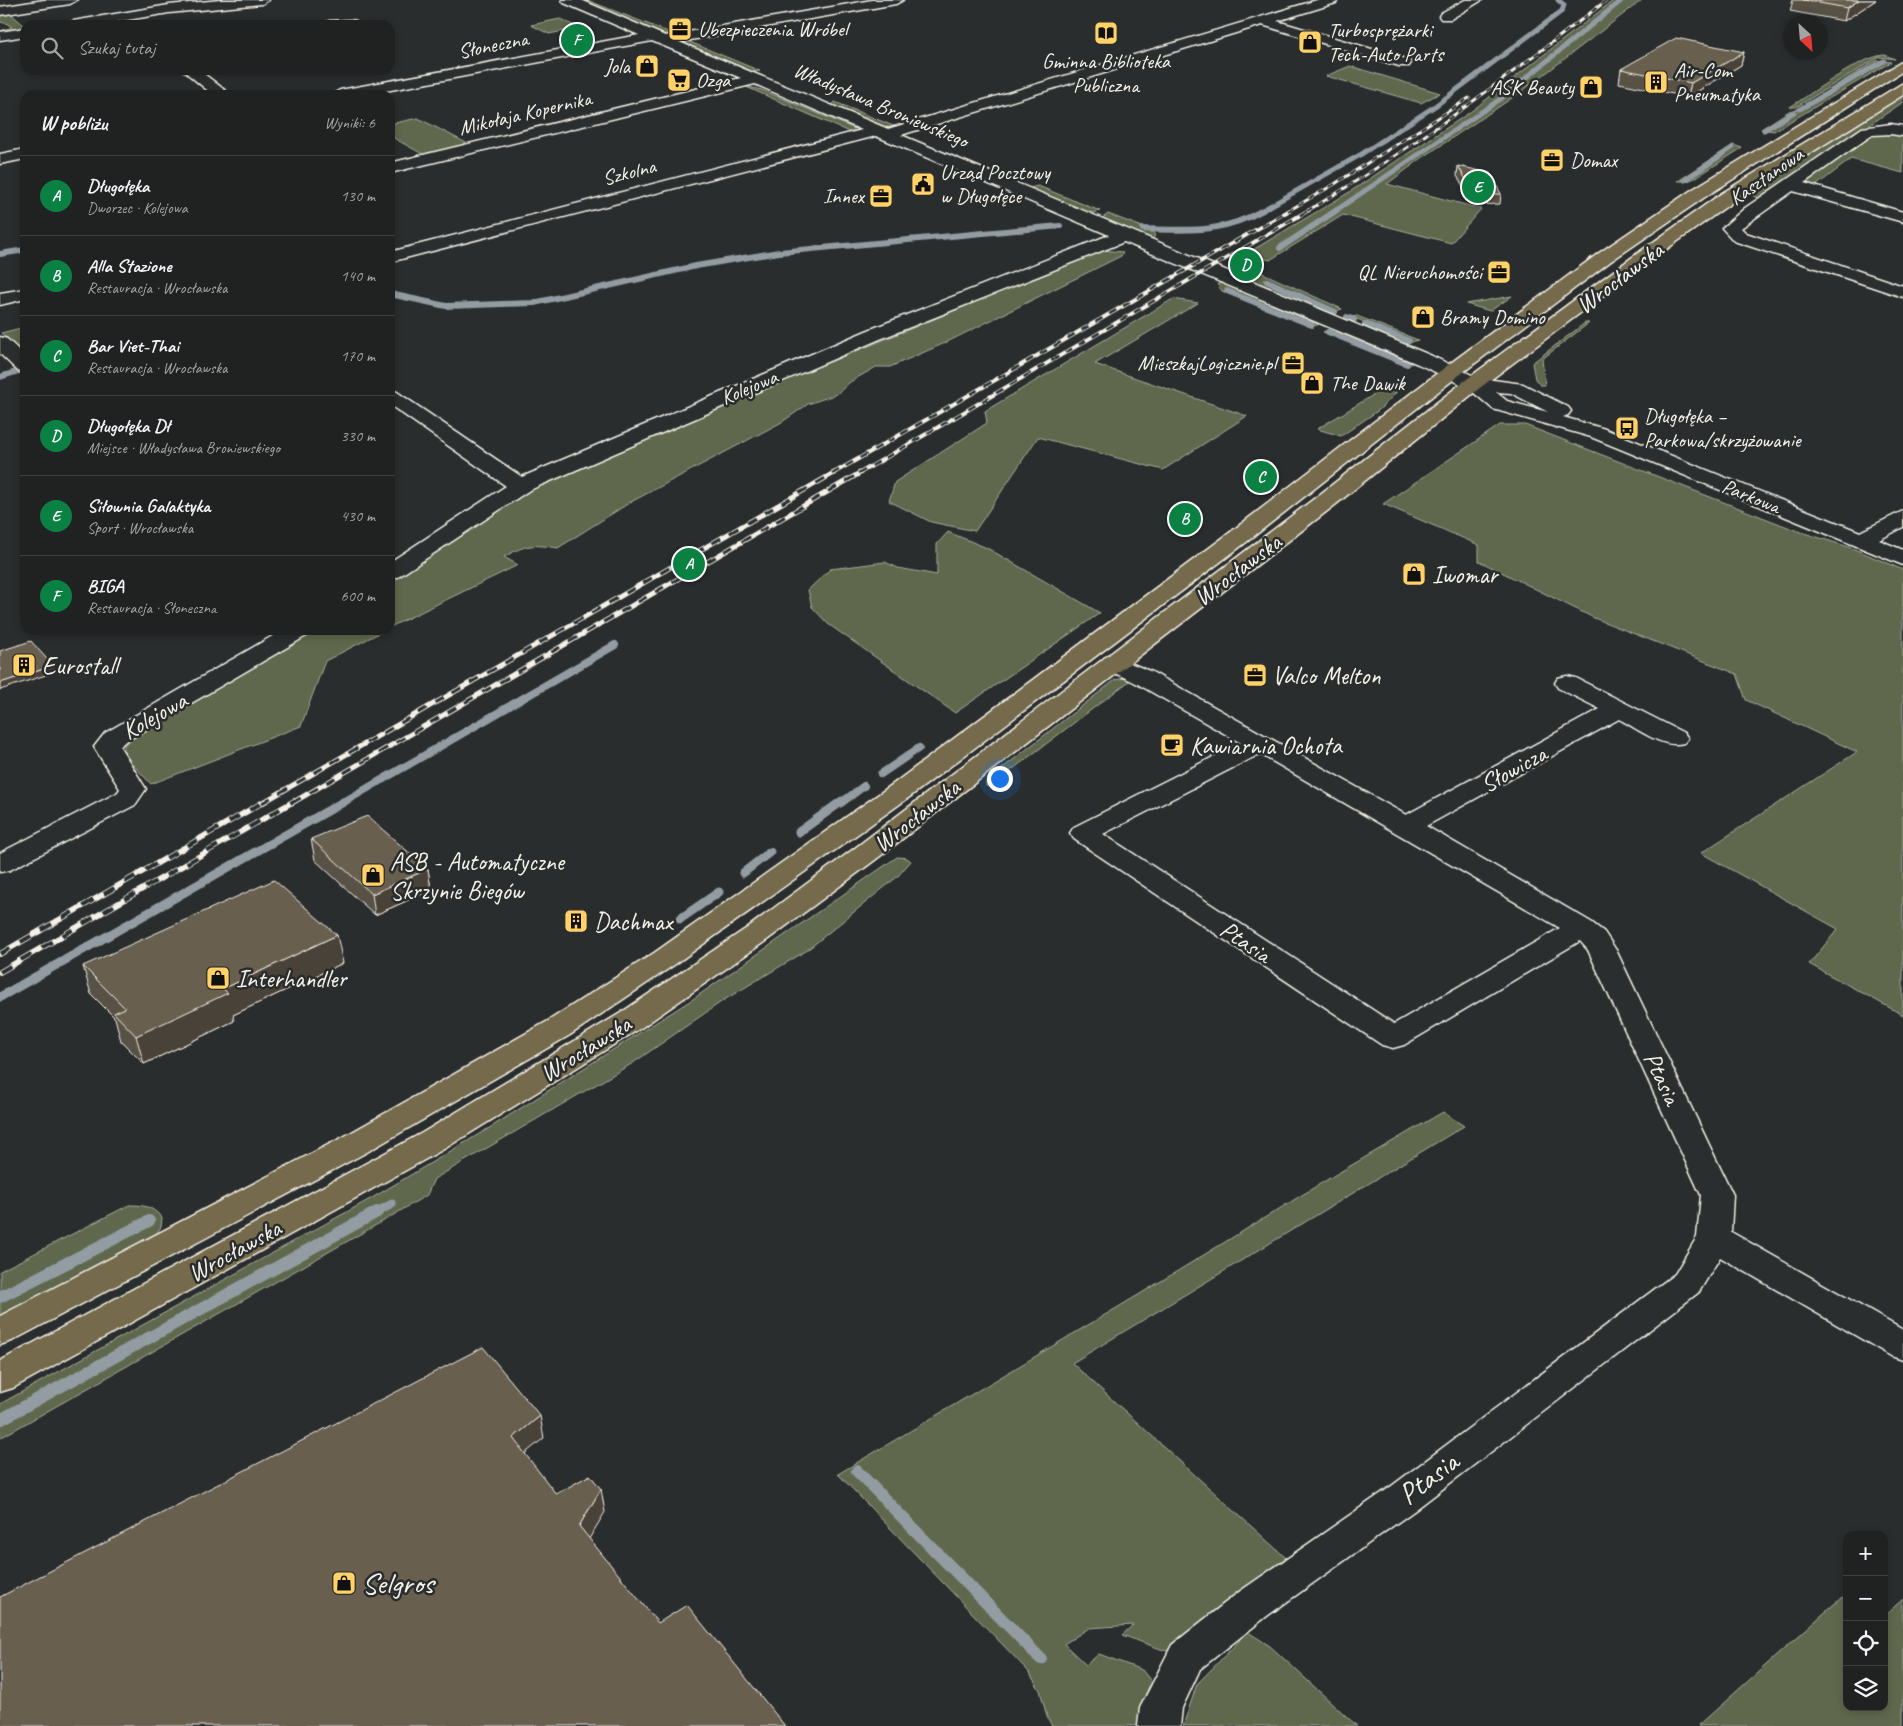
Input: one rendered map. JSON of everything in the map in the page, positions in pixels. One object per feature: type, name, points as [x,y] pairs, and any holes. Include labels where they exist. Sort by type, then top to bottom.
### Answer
[{"type":"main road","name":"Wrocławska","points":[[0,1332],[356,1144],[559,1028],[664,959],[902,790],[1236,539],[1451,372],[1605,257],[1699,193],[1903,65]]},
{"type":"main road","name":"Wrocławska","points":[[0,1378],[433,1141],[630,1021],[757,934],[864,854],[1319,506],[1474,383],[1728,196],[1903,88]]},
{"type":"street","points":[[0,11],[70,0]]},
{"type":"street","points":[[96,20],[169,4],[262,0]]},
{"type":"street","name":"Władysława Broniewskiego","points":[[569,0],[1451,372]]},
{"type":"street","name":"Słoneczna","points":[[368,90],[659,38],[896,0]]},
{"type":"street","name":"Szkolna","points":[[395,256],[884,132],[1331,0]]},
{"type":"street","points":[[1446,16],[1475,0]]},
{"type":"street","points":[[1262,21],[1404,63]]},
{"type":"street","points":[[0,36],[20,33]]},
{"type":"street","points":[[197,75],[216,90]]},
{"type":"street","name":"Mikołaja Kopernika","points":[[395,167],[758,79]]},
{"type":"street","name":"Kasztanowa","points":[[1903,131],[1882,129],[1868,131],[1751,212],[1731,228],[1733,232],[1903,292]]},
{"type":"street","points":[[0,159],[20,155]]},
{"type":"street","points":[[1792,185],[1903,216]]},
{"type":"street","name":"Kolejowa","points":[[395,569],[520,486],[873,335],[1125,235]]},
{"type":"street","points":[[0,299],[20,295]]},
{"type":"street","points":[[0,342],[20,362]]},
{"type":"street","name":"Parkowa","points":[[1451,372],[1474,383],[1500,405],[1598,433],[1903,558]]},
{"type":"street","points":[[395,399],[520,486]]},
{"type":"street","points":[[1860,541],[1903,518]]},
{"type":"street","name":"Kolejowa","points":[[0,864],[126,800],[133,789],[107,747],[114,738],[291,635]]},
{"type":"street","name":"Ptasia","points":[[1113,664],[1143,677],[1261,743],[1406,826],[1594,938],[1602,950],[1717,1195],[1714,1238],[1687,1283],[1402,1499],[1253,1604],[1186,1657],[1161,1708],[1158,1726]]},
{"type":"street","points":[[1567,683],[1675,738]]},
{"type":"street","name":"Słowicza","points":[[1406,826],[1619,709]]},
{"type":"street","name":"Ptasia","points":[[1261,743],[1084,833],[1392,1038],[1580,928]]},
{"type":"street","points":[[1714,1238],[1903,1347]]},
{"type":"green space","points":[[580,0],[587,0],[673,34],[663,34]]},
{"type":"green space","points":[[1614,0],[1642,0],[1521,92],[1422,158],[1387,184],[1481,209],[1451,243],[1343,215],[1270,260],[1246,254],[1348,193],[1469,113]]},
{"type":"green space","points":[[10,13],[20,22],[20,32],[0,34],[0,31],[12,27],[0,22],[0,15]]},
{"type":"green space","points":[[560,19],[579,28],[549,34],[531,25]]},
{"type":"green space","points":[[691,38],[690,42],[760,71],[754,72],[688,45],[686,42]]},
{"type":"green space","points":[[1885,55],[1895,59],[1879,57],[1796,107],[1790,107],[1851,68],[1864,61]]},
{"type":"green space","points":[[1877,60],[1891,62],[1774,131],[1761,129],[1789,111],[1798,109]]},
{"type":"green space","points":[[1350,66],[1440,93],[1421,103],[1326,76]]},
{"type":"green space","points":[[744,86],[762,90],[855,129],[848,134],[849,132]]},
{"type":"green space","points":[[1903,96],[1903,102],[1762,199],[1753,196],[1767,181]]},
{"type":"green space","points":[[835,102],[898,128],[888,128],[832,105]]},
{"type":"green space","points":[[418,118],[470,145],[426,156],[395,139],[395,123]]},
{"type":"green space","points":[[1903,132],[1903,173],[1851,159],[1817,185],[1822,190],[1805,184],[1805,182],[1872,134]]},
{"type":"green space","points":[[1733,145],[1742,148],[1695,178],[1688,181],[1678,181]]},
{"type":"green space","points":[[1038,186],[1100,211],[1088,214],[1029,188]]},
{"type":"green space","points":[[1108,214],[1145,228],[1145,231],[1155,233],[1153,241],[1101,219]]},
{"type":"green space","points":[[1102,250],[1123,252],[1121,256],[945,343],[890,367],[876,367],[850,382],[837,394],[808,404],[782,422],[629,503],[558,548],[542,546],[524,547],[504,557],[518,565],[395,625],[395,576],[543,480]]},
{"type":"green space","points":[[1256,270],[1342,309],[1326,314],[1244,279]]},
{"type":"green space","points":[[1225,283],[1318,325],[1308,326],[1222,291],[1217,284]]},
{"type":"green space","points":[[1512,296],[1490,311],[1466,304]]},
{"type":"green space","points":[[1173,299],[1198,303],[1095,364],[1247,416],[1163,470],[1038,437],[975,531],[931,522],[889,501],[895,482],[987,423],[985,411]]},
{"type":"green space","points":[[1357,316],[1418,340],[1405,344],[1360,329],[1367,323],[1352,317]]},
{"type":"green space","points":[[1585,323],[1589,323],[1542,359],[1545,385],[1540,385],[1535,379],[1532,363]]},
{"type":"green space","points":[[20,328],[20,350],[1,333]]},
{"type":"green space","points":[[1331,328],[1412,363],[1407,366],[1323,332]]},
{"type":"green space","points":[[1398,380],[1403,381],[1395,394],[1379,410],[1341,436],[1317,429]]},
{"type":"green space","points":[[1500,425],[1525,425],[1798,531],[1852,548],[1903,570],[1903,1015],[1809,964],[1838,929],[1701,853],[1857,752],[1746,700],[1737,674],[1594,618],[1479,561],[1479,545],[1383,504]]},
{"type":"green space","points":[[948,532],[987,548],[1100,613],[955,713],[828,624],[812,607],[808,590],[830,569],[885,562],[898,568],[937,575],[937,544]]},
{"type":"green space","points":[[301,635],[375,635],[325,661],[301,726],[151,784],[123,754],[125,741]]},
{"type":"green space","points":[[1132,679],[989,787],[986,786],[986,781],[1115,680]]},
{"type":"green space","points":[[897,857],[907,858],[911,861],[897,877],[806,951],[724,1000],[633,1063],[434,1179],[427,1195],[0,1438],[0,1404],[372,1198],[491,1127],[693,999]]},
{"type":"green space","points":[[1443,1112],[1464,1126],[1072,1363],[1286,1558],[1166,1651],[1122,1635],[1133,1625],[1089,1628],[1064,1644],[1086,1665],[1099,1654],[1142,1670],[1151,1681],[1144,1699],[1139,1726],[1052,1726],[1047,1717],[1040,1690],[1028,1671],[838,1474],[1135,1297],[1333,1176]]},
{"type":"green space","points":[[129,1205],[147,1207],[155,1211],[162,1218],[161,1227],[156,1234],[0,1318],[0,1271]]},
{"type":"green space","points":[[1842,1597],[1843,1711],[1888,1711],[1888,1612],[1903,1599],[1903,1726],[1698,1726]]},
{"type":"green space","points":[[1248,1632],[1270,1646],[1357,1726],[1183,1726],[1197,1684]]},
{"type":"building","points":[[1803,0],[1859,0],[1847,8]]},
{"type":"building","points":[[1676,38],[1744,52],[1691,83],[1621,69]]},
{"type":"building","points":[[1458,166],[1490,173],[1501,194],[1475,195]]},
{"type":"building","name":"Eurostall","points":[[31,641],[53,666],[0,683],[0,651]]},
{"type":"building","points":[[367,816],[428,869],[372,894],[311,839]]},
{"type":"building","name":"Interhandler","points":[[274,880],[337,935],[223,989],[228,993],[136,1036],[114,1013],[125,1008],[83,966]]},
{"type":"building","name":"Selgros","points":[[483,1347],[540,1416],[513,1438],[556,1494],[590,1475],[601,1489],[579,1526],[658,1623],[687,1605],[785,1726],[0,1726],[0,1597]]},
{"type":"waterway","points":[[1261,211],[1360,155],[1435,106],[1562,11],[1564,5],[1558,0]]},
{"type":"waterway","points":[[1335,211],[1499,100],[1622,0]]},
{"type":"waterway","points":[[1800,109],[1884,61]]},
{"type":"waterway","points":[[1764,130],[1794,112]]},
{"type":"waterway","points":[[1685,180],[1732,148]]},
{"type":"waterway","points":[[1143,229],[1191,230],[1219,227],[1248,218],[1263,210]]},
{"type":"waterway","points":[[1280,248],[1337,210]]},
{"type":"waterway","points":[[395,295],[446,306],[534,303],[696,266],[779,252],[1060,226]]},
{"type":"waterway","points":[[0,254],[20,251]]},
{"type":"waterway","points":[[1267,281],[1335,312]]},
{"type":"waterway","points":[[1227,291],[1312,325]]},
{"type":"waterway","points":[[1347,317],[1354,320]]},
{"type":"waterway","points":[[1365,324],[1409,341]]},
{"type":"waterway","points":[[1328,332],[1407,364]]},
{"type":"waterway","points":[[0,377],[20,371]]},
{"type":"waterway","points":[[342,803],[615,645]]},
{"type":"waterway","points":[[881,774],[919,748]]},
{"type":"waterway","points":[[841,803],[864,786]]},
{"type":"waterway","points":[[0,997],[345,801]]},
{"type":"waterway","points":[[799,832],[842,801]]},
{"type":"waterway","points":[[743,873],[770,852]]},
{"type":"waterway","points":[[680,919],[719,892]]},
{"type":"waterway","points":[[375,1213],[392,1204]]},
{"type":"waterway","points":[[0,1420],[377,1212]]},
{"type":"waterway","points":[[0,1297],[149,1221]]},
{"type":"waterway","points":[[857,1471],[1041,1659]]},
{"type":"railway","points":[[1307,211],[1423,137],[1607,0]]},
{"type":"railway","points":[[1288,211],[1333,185],[1469,98]]},
{"type":"railway","points":[[832,474],[1290,210]]},
{"type":"railway","points":[[858,474],[1309,210]]},
{"type":"railway","points":[[262,803],[834,473]]},
{"type":"railway","points":[[292,803],[860,473]]},
{"type":"railway","points":[[0,954],[265,801]]},
{"type":"railway","points":[[0,972],[294,801]]},
{"type":"place","name":"Ubezpieczenia Wróbel","points":[[680,29]]},
{"type":"place","name":"Gminna Biblioteka Publiczna","points":[[1106,33]]},
{"type":"place","name":"BIGA","points":[[577,40]]},
{"type":"place","name":"Turbosprężarki Tech-Auto Parts","points":[[1310,42]]},
{"type":"place","name":"Jola","points":[[647,66]]},
{"type":"place","name":"Ozga","points":[[679,80]]},
{"type":"place","name":"Air-Com Pneumatyka","points":[[1656,82]]},
{"type":"place","name":"ASK Beauty","points":[[1591,87]]},
{"type":"place","name":"Domax","points":[[1552,160]]},
{"type":"place","name":"Urząd Pocztowy w Długołęce","points":[[923,184]]},
{"type":"place","name":"Siłownia Galaktyka","points":[[1478,187]]},
{"type":"place","name":"Innex","points":[[881,196]]},
{"type":"place","name":"Długołęka Dł","points":[[1246,265]]},
{"type":"place","name":"QL Nieruchomości","points":[[1499,272]]},
{"type":"place","name":"Bramy Domino","points":[[1423,317]]},
{"type":"place","name":"MieszkajLogicznie.pl","points":[[1293,363]]},
{"type":"place","name":"The Dawik","points":[[1312,383]]},
{"type":"place","name":"Długołęka – Parkowa/skrzyżowanie","points":[[1627,428]]},
{"type":"place","name":"Bar Viet-Thai","points":[[1261,477]]},
{"type":"place","name":"Alla Stazione","points":[[1185,519]]},
{"type":"place","name":"Długołęka","points":[[689,564]]},
{"type":"place","name":"Iwomar","points":[[1414,574]]},
{"type":"place","name":"Eurostall","points":[[24,665]]},
{"type":"place","name":"Valco Melton","points":[[1255,675]]},
{"type":"place","name":"Kawiarnia Ochota","points":[[1172,745]]},
{"type":"place","name":"ASB - Automatyczne Skrzynie Biegów","points":[[373,875]]},
{"type":"place","name":"Dachmax","points":[[576,921]]},
{"type":"place","name":"Interhandler","points":[[218,978]]},
{"type":"place","name":"Selgros","points":[[344,1583]]}]
